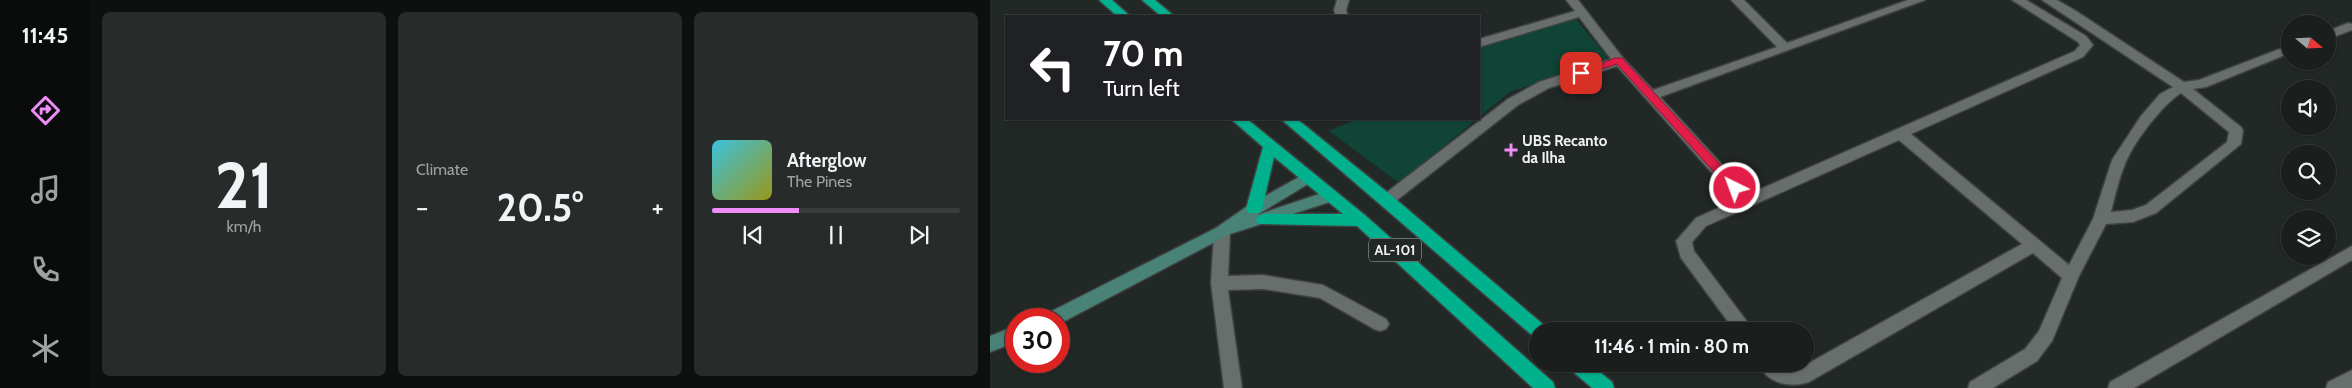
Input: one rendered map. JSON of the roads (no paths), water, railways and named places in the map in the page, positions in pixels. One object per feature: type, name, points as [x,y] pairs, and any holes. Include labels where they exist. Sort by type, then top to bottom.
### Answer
[{"type":"highway","points":[[1105,0],[1123,15]]},
{"type":"highway","points":[[1148,0],[1167,15]]},
{"type":"highway","name":"AL-101","points":[[1239,120],[1361,220],[1546,388]]},
{"type":"highway","name":"AL-101","points":[[1289,120],[1387,200],[1529,322]]},
{"type":"highway","points":[[1270,146],[1259,214],[1361,220]]},
{"type":"highway","points":[[1586,372],[1605,388]]},
{"type":"street","points":[[1342,15],[1340,10],[1343,0]]},
{"type":"street","points":[[1572,0],[1581,14],[1650,96],[1747,202]]},
{"type":"street","points":[[1737,0],[1784,48]]},
{"type":"street","points":[[1650,96],[1919,0]]},
{"type":"street","points":[[1738,322],[1687,253],[1684,241],[1701,222],[2079,54],[2087,46],[2082,39],[2018,0]]},
{"type":"street","points":[[2048,0],[2072,13],[2182,87],[2236,130],[2234,144],[2151,209],[2133,216],[2101,219]]},
{"type":"street","points":[[1480,43],[1581,14]]},
{"type":"street","points":[[2336,32],[2348,27]]},
{"type":"street","points":[[1978,388],[2031,355],[2046,336],[2071,276],[2101,219],[2117,164],[2146,119],[2165,97],[2182,87],[2201,84],[2281,53]]},
{"type":"street","points":[[1387,200],[1513,102],[1544,85],[1619,60]]},
{"type":"street","points":[[1900,133],[2071,276]]},
{"type":"street","points":[[1070,310],[1259,214],[1308,176]]},
{"type":"street","points":[[1259,214],[1331,196]]},
{"type":"street","points":[[1222,232],[1219,283],[1233,388]]},
{"type":"street","points":[[1814,370],[2034,245]]},
{"type":"street","points":[[2117,388],[2352,252]]},
{"type":"street","points":[[1219,283],[1263,282],[1323,292],[1380,324]]},
{"type":"street","points":[[990,344],[1005,338]]},
{"type":"street","points":[[1777,372],[1789,379],[1803,376],[1810,372]]},
{"type":"street","points":[[2335,388],[2352,378]]},
{"type":"place","name":"UBS Recanto da Ilha","points":[[1511,150]]}]
